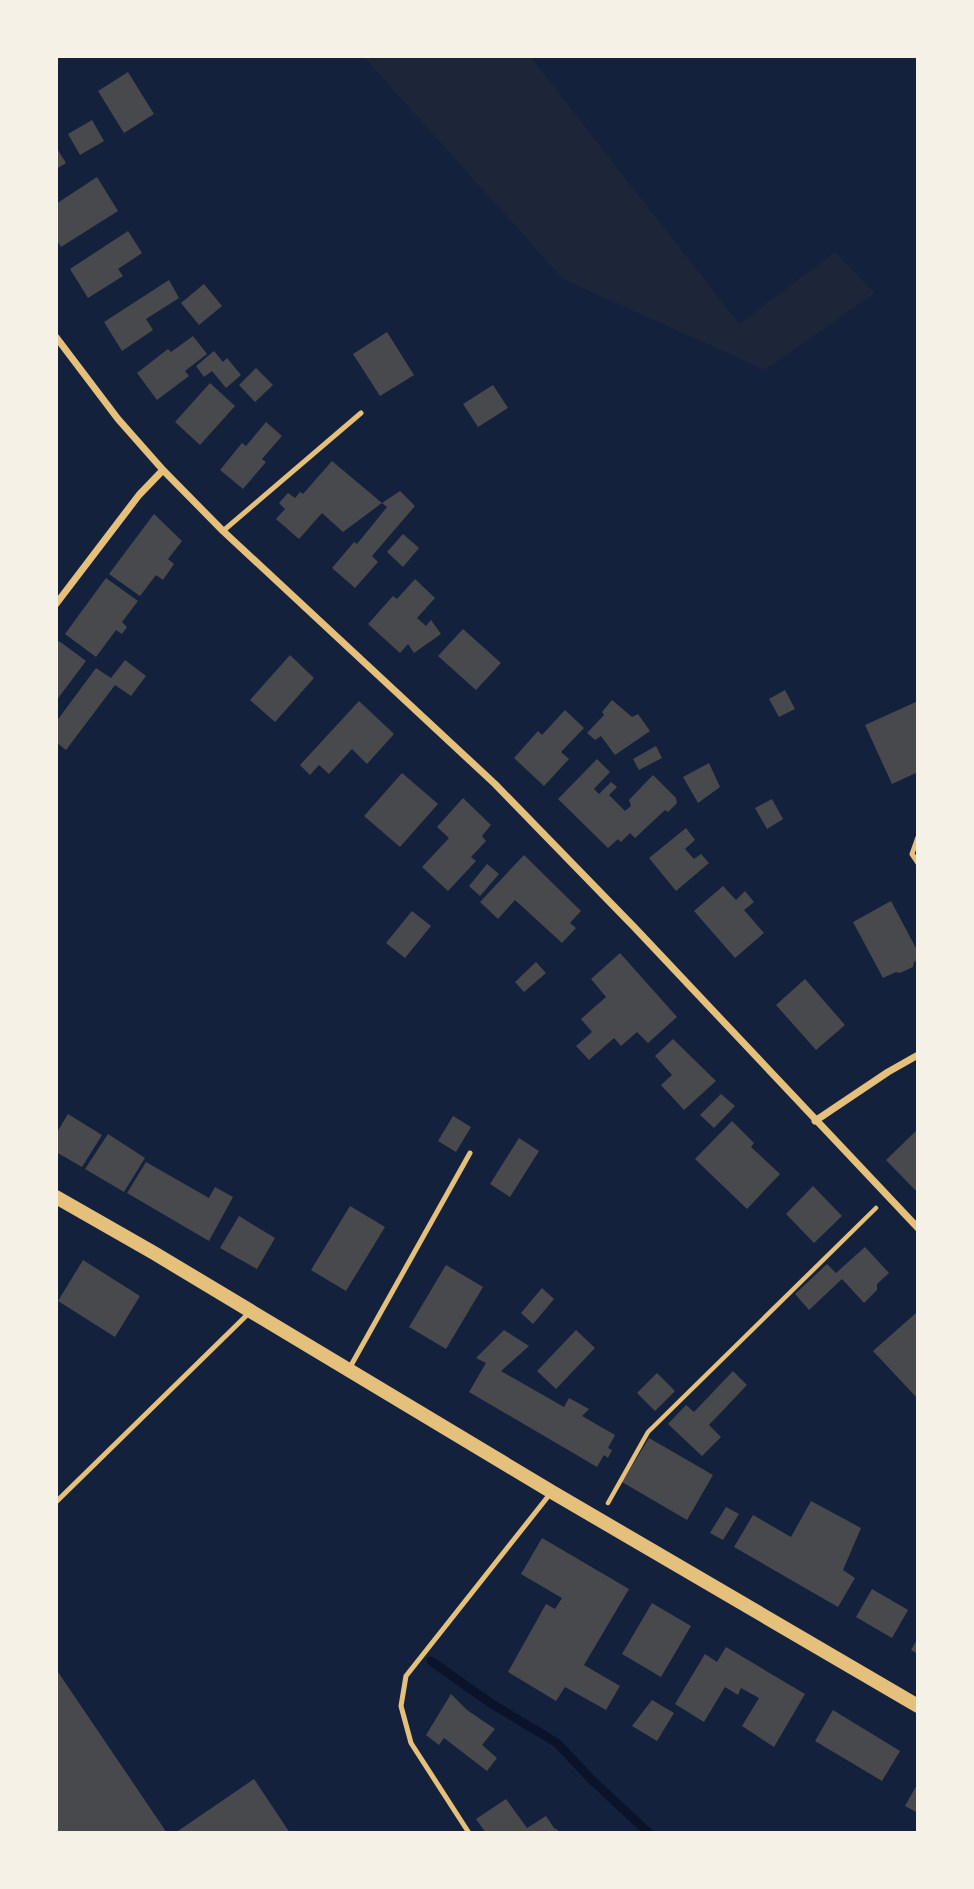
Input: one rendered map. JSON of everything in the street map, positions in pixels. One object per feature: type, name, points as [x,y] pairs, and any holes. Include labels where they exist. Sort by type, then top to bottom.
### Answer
[{"type":"main road","points":[[56,1197],[918,1706]]},
{"type":"street","points":[[56,337],[118,419],[163,470],[223,531],[495,784],[918,1228]]},
{"type":"street","points":[[56,604],[139,495],[163,470]]},
{"type":"street","points":[[815,1121],[918,1055]]},
{"type":"lane","points":[[223,531],[361,414]]},
{"type":"lane","points":[[918,837],[912,853],[918,863]]},
{"type":"lane","points":[[349,1369],[470,1153]]},
{"type":"lane","points":[[56,1502],[250,1311]]},
{"type":"lane","points":[[469,1833],[411,1744],[401,1706],[406,1676],[552,1492]]},
{"type":"path","points":[[599,1518],[648,1432],[888,1196]]},
{"type":"shaded area","points":[[363,56],[530,56],[739,324],[835,252],[875,293],[765,370],[563,279]]},
{"type":"building","points":[[128,72],[154,114],[124,133],[98,91]]},
{"type":"building","points":[[92,120],[104,141],[80,155],[68,134]]},
{"type":"building","points":[[56,147],[66,163],[56,169]]},
{"type":"building","points":[[97,177],[118,211],[61,247],[56,239],[56,204]]},
{"type":"building","points":[[128,231],[142,253],[118,269],[123,276],[88,298],[70,269]]},
{"type":"building","points":[[169,280],[179,298],[146,319],[153,330],[122,351],[104,322]]},
{"type":"building","points":[[204,284],[222,306],[199,325],[181,303]]},
{"type":"building","points":[[387,332],[414,375],[380,396],[353,354]]},
{"type":"building","points":[[193,336],[207,354],[185,371],[189,376],[157,400],[137,373],[168,349],[171,352]]},
{"type":"building","points":[[214,351],[223,362],[227,358],[241,375],[226,388],[212,371],[204,377],[196,366]]},
{"type":"building","points":[[256,368],[273,385],[255,402],[239,385]]},
{"type":"building","points":[[210,383],[235,406],[200,445],[175,422]]},
{"type":"building","points":[[493,385],[508,408],[478,427],[463,404]]},
{"type":"building","points":[[266,422],[282,436],[262,459],[266,462],[243,489],[220,470],[242,443],[246,446]]},
{"type":"building","points":[[332,461],[382,503],[343,532],[322,513],[299,539],[276,519],[285,509],[279,503],[288,493],[295,498],[300,492],[303,494]]},
{"type":"building","points":[[400,491],[415,506],[372,556],[378,562],[355,588],[332,568],[354,542],[357,544],[387,507],[382,503]]},
{"type":"building","points":[[154,514],[182,541],[168,559],[174,564],[163,580],[156,575],[140,596],[109,574]]},
{"type":"building","points":[[403,534],[419,548],[403,567],[387,552]]},
{"type":"building","points":[[106,578],[138,601],[122,622],[127,627],[122,634],[116,630],[96,657],[65,634]]},
{"type":"building","points":[[415,579],[435,598],[417,618],[426,626],[431,620],[441,634],[414,653],[408,644],[400,653],[368,624],[393,596],[397,599]]},
{"type":"building","points":[[463,629],[501,663],[476,690],[438,656]]},
{"type":"building","points":[[59,641],[86,661],[56,701],[56,645]]},
{"type":"building","points":[[290,655],[314,678],[275,722],[250,700]]},
{"type":"building","points":[[125,660],[146,676],[131,696],[115,685],[66,750],[56,742],[56,722],[96,668],[111,678]]},
{"type":"building","points":[[785,690],[795,709],[779,717],[769,699]]},
{"type":"building","points":[[612,700],[632,717],[638,714],[650,731],[615,755],[601,736],[595,740],[587,733],[604,715],[602,712]]},
{"type":"building","points":[[359,701],[394,734],[367,764],[352,749],[329,774],[319,765],[310,775],[300,765]]},
{"type":"building","points":[[918,701],[918,772],[892,784],[865,725]]},
{"type":"building","points":[[565,710],[584,728],[561,752],[569,759],[544,786],[514,758],[538,731],[542,735]]},
{"type":"building","points":[[656,746],[662,758],[639,770],[633,759]]},
{"type":"building","points":[[597,759],[610,772],[594,789],[599,794],[611,782],[617,787],[609,795],[625,811],[631,806],[629,800],[653,775],[676,798],[677,803],[668,812],[665,810],[635,838],[630,833],[621,842],[618,839],[608,848],[558,799]]},
{"type":"building","points":[[709,763],[720,787],[698,803],[683,777]]},
{"type":"building","points":[[402,773],[438,804],[400,847],[364,816]]},
{"type":"building","points":[[463,798],[491,825],[482,836],[486,841],[471,857],[476,861],[448,891],[422,867],[449,838],[437,827]]},
{"type":"building","points":[[772,799],[783,819],[767,829],[755,808]]},
{"type":"building","points":[[686,828],[695,840],[685,849],[694,859],[701,854],[709,863],[676,891],[649,858]]},
{"type":"building","points":[[524,855],[581,911],[570,923],[576,928],[562,943],[515,900],[498,919],[480,902]]},
{"type":"building","points":[[487,864],[499,874],[480,896],[469,886]]},
{"type":"building","points":[[723,886],[736,900],[745,891],[754,902],[744,910],[764,933],[735,958],[694,911]]},
{"type":"building","points":[[891,901],[918,952],[918,960],[913,967],[883,978],[853,922]]},
{"type":"building","points":[[412,911],[431,926],[405,958],[386,943]]},
{"type":"building","points":[[620,953],[677,1017],[648,1043],[637,1032],[621,1046],[614,1038],[589,1060],[576,1046],[592,1032],[581,1019],[606,997],[591,979]]},
{"type":"building","points":[[536,962],[546,973],[524,992],[515,982]]},
{"type":"building","points":[[805,979],[845,1025],[816,1050],[776,1005]]},
{"type":"building","points":[[673,1039],[716,1081],[684,1110],[661,1085],[672,1075],[655,1056]]},
{"type":"building","points":[[721,1094],[735,1106],[714,1128],[700,1115]]},
{"type":"building","points":[[68,1114],[102,1135],[82,1167],[56,1152],[56,1134]]},
{"type":"building","points":[[453,1116],[471,1127],[456,1152],[438,1141]]},
{"type":"building","points":[[732,1121],[754,1143],[751,1147],[780,1174],[747,1209],[695,1159]]},
{"type":"building","points":[[918,1129],[918,1193],[886,1160]]},
{"type":"building","points":[[108,1134],[145,1158],[124,1192],[85,1169]]},
{"type":"building","points":[[519,1138],[539,1151],[510,1197],[490,1184]]},
{"type":"building","points":[[146,1162],[209,1198],[215,1187],[233,1197],[209,1241],[127,1193]]},
{"type":"building","points":[[813,1186],[842,1216],[814,1243],[786,1214]]},
{"type":"building","points":[[350,1206],[385,1227],[346,1291],[311,1270]]},
{"type":"building","points":[[239,1216],[275,1238],[257,1269],[220,1248]]},
{"type":"building","points":[[865,1247],[889,1273],[877,1284],[877,1290],[864,1303],[842,1279],[809,1310],[795,1294],[827,1264],[836,1273]]},
{"type":"building","points":[[83,1260],[140,1296],[115,1337],[58,1301]]},
{"type":"building","points":[[446,1265],[483,1287],[446,1349],[409,1327]]},
{"type":"building","points":[[542,1288],[554,1299],[533,1324],[521,1313]]},
{"type":"building","points":[[916,1313],[918,1315],[918,1399],[873,1351]]},
{"type":"building","points":[[504,1330],[529,1346],[501,1371],[564,1407],[569,1398],[589,1409],[582,1416],[615,1435],[608,1448],[612,1450],[608,1458],[604,1455],[597,1467],[469,1392],[486,1363],[476,1358]]},
{"type":"building","points":[[576,1330],[595,1348],[556,1389],[537,1371]]},
{"type":"building","points":[[733,1371],[747,1385],[709,1425],[721,1437],[702,1456],[668,1424],[686,1405],[694,1412]]},
{"type":"building","points":[[657,1373],[675,1391],[655,1411],[637,1393]]},
{"type":"building","points":[[649,1438],[713,1475],[687,1520],[622,1482]]},
{"type":"building","points":[[811,1501],[861,1528],[843,1570],[855,1578],[838,1607],[734,1547],[753,1515],[791,1537]]},
{"type":"building","points":[[726,1507],[739,1514],[723,1540],[710,1533]]},
{"type":"building","points":[[542,1538],[629,1589],[584,1665],[620,1686],[606,1710],[565,1687],[556,1701],[508,1672],[546,1604],[555,1609],[562,1598],[521,1574]]},
{"type":"building","points":[[872,1589],[908,1610],[892,1638],[856,1617]]},
{"type":"building","points":[[652,1603],[691,1626],[661,1677],[622,1654]]},
{"type":"building","points":[[918,1638],[918,1654],[911,1650]]},
{"type":"building","points":[[726,1647],[805,1694],[774,1747],[742,1726],[759,1698],[741,1688],[738,1695],[725,1687],[704,1722],[675,1704],[705,1654],[717,1662]]},
{"type":"building","points":[[56,1669],[167,1833],[56,1833]]},
{"type":"building","points":[[451,1694],[467,1710],[495,1729],[482,1745],[497,1758],[487,1771],[444,1738],[439,1745],[426,1735]]},
{"type":"building","points":[[652,1700],[674,1713],[657,1741],[632,1726]]},
{"type":"building","points":[[833,1710],[900,1751],[882,1781],[815,1741]]},
{"type":"building","points":[[254,1779],[290,1833],[175,1833]]},
{"type":"building","points":[[918,1783],[918,1813],[905,1806]]},
{"type":"building","points":[[506,1799],[527,1828],[546,1816],[558,1830],[557,1833],[486,1833],[476,1819]]},
{"type":"waterway","points":[[431,1661],[492,1704],[557,1743],[649,1833]]}]
